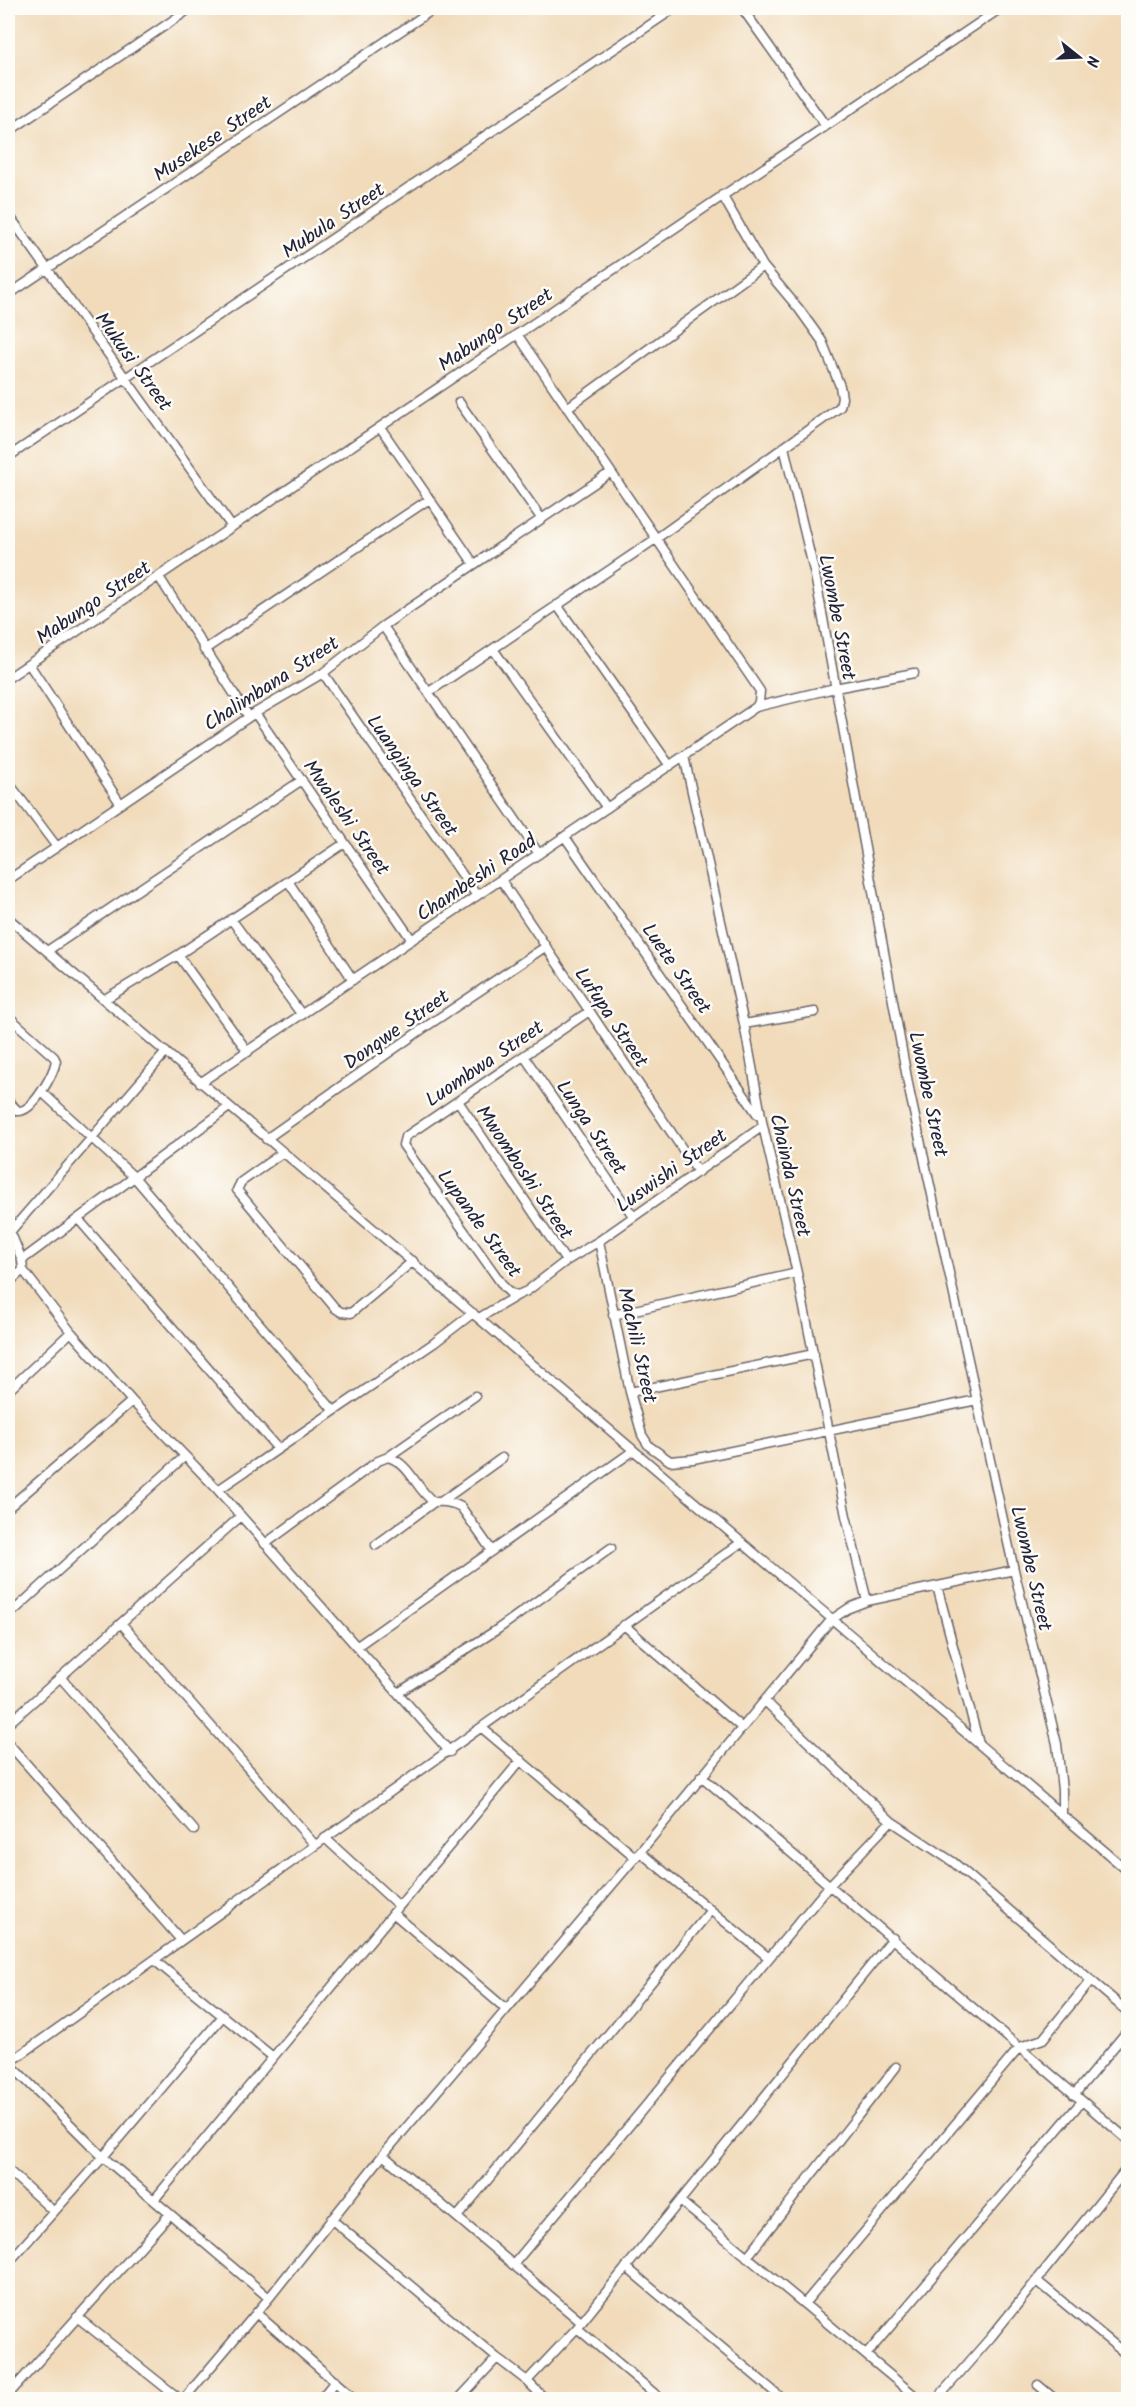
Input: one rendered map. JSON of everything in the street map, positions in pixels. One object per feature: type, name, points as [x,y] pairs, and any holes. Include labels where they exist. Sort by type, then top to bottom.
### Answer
[{"type":"street","points":[[8,132],[191,8]]},
{"type":"street","name":"Musekese Street","points":[[8,295],[435,8]]},
{"type":"street","name":"Mubula Street","points":[[8,458],[675,8]]},
{"type":"street","points":[[742,8],[825,125]]},
{"type":"street","name":"Mabungo Street","points":[[8,678],[1001,8]]},
{"type":"street","points":[[429,692],[657,538],[836,412],[842,398],[840,386],[822,341],[805,316],[763,266],[722,195]]},
{"type":"street","name":"Mukusi Street","points":[[8,214],[232,527]]},
{"type":"street","points":[[567,408],[763,266]]},
{"type":"street","points":[[517,334],[760,691],[756,707],[835,688],[914,673]]},
{"type":"street","points":[[459,402],[541,518]]},
{"type":"street","points":[[380,427],[474,564]]},
{"type":"street","name":"Lwombe Street","points":[[784,447],[815,575],[910,1094],[1014,1570],[1057,1744],[1062,1814]]},
{"type":"street","name":"Chalimbana Street","points":[[8,880],[252,715],[323,673],[383,626],[611,472]]},
{"type":"street","points":[[204,650],[428,500]]},
{"type":"street","name":"Mwaleshi Street","points":[[159,577],[204,650],[302,780],[412,940]]},
{"type":"street","points":[[557,605],[670,766]]},
{"type":"street","points":[[383,626],[539,854]]},
{"type":"street","points":[[493,649],[607,808]]},
{"type":"street","points":[[29,664],[120,803]]},
{"type":"street","name":"Luanginga Street","points":[[323,673],[477,896]]},
{"type":"street","name":"Chambeshi Road","points":[[200,1083],[756,707]]},
{"type":"street","name":"Chainda Street","points":[[684,756],[744,1024],[762,1122],[814,1354],[846,1515],[867,1601]]},
{"type":"street","points":[[47,951],[302,780]]},
{"type":"street","points":[[9,785],[57,847]]},
{"type":"street","name":"Luete Street","points":[[565,837],[762,1122]]},
{"type":"street","points":[[105,999],[178,955],[345,843]]},
{"type":"street","name":"Lufupa Street","points":[[501,880],[698,1172]]},
{"type":"street","points":[[288,881],[353,981]]},
{"type":"street","points":[[8,918],[1128,1871]]},
{"type":"street","points":[[231,919],[302,1015]]},
{"type":"street","name":"Dongwe Street","points":[[266,1139],[421,1030],[545,947]]},
{"type":"street","points":[[178,955],[248,1052]]},
{"type":"street","name":"Luombwa Street","points":[[403,1145],[405,1137],[588,1012]]},
{"type":"street","points":[[744,1024],[815,1012]]},
{"type":"street","points":[[8,1016],[54,1057],[55,1064],[42,1092],[23,1112],[18,1111],[8,1101]]},
{"type":"street","points":[[166,1052],[9,1229],[22,1260],[23,1270],[71,1332],[132,1401],[218,1490],[450,1752]]},
{"type":"street","name":"Lunga Street","points":[[524,1056],[633,1216]]},
{"type":"street","points":[[42,1092],[135,1178],[334,1411]]},
{"type":"street","name":"Mwomboshi Street","points":[[458,1101],[566,1261]]},
{"type":"street","points":[[22,1260],[229,1107]]},
{"type":"street","name":"Luswishi Street","points":[[599,1241],[698,1172],[762,1122]]},
{"type":"street","name":"Lupande Street","points":[[403,1145],[510,1293],[518,1295],[527,1291],[566,1261],[599,1241]]},
{"type":"street","points":[[282,1153],[241,1182],[237,1190],[335,1308],[341,1312],[351,1313],[412,1262]]},
{"type":"street","points":[[79,1220],[278,1449]]},
{"type":"street","name":"Machili Street","points":[[599,1241],[630,1392],[642,1435],[652,1449]]},
{"type":"street","points":[[8,1283],[23,1270]]},
{"type":"street","points":[[613,1315],[796,1273]]},
{"type":"street","points":[[218,1490],[476,1315],[518,1295]]},
{"type":"street","points":[[8,1391],[71,1332]]},
{"type":"street","points":[[630,1392],[814,1354]]},
{"type":"street","points":[[265,1544],[378,1461],[388,1457],[475,1396]]},
{"type":"street","points":[[356,1647],[635,1453],[652,1449],[670,1461],[693,1459],[977,1400]]},
{"type":"street","points":[[8,1508],[132,1401]]},
{"type":"street","points":[[8,1616],[184,1457]]},
{"type":"street","points":[[388,1457],[404,1465],[427,1497],[460,1507],[492,1551]]},
{"type":"street","points":[[376,1545],[502,1458]]},
{"type":"street","points":[[8,1724],[241,1516]]},
{"type":"street","points":[[269,2298],[103,2157],[8,2063],[450,1752],[742,1542]]},
{"type":"street","points":[[398,1694],[498,1629],[611,1548]]},
{"type":"street","points":[[77,2317],[182,2400],[269,2298],[383,2156],[638,1855],[831,1620],[849,1608],[867,1601],[1014,1570]]},
{"type":"street","points":[[937,1586],[979,1744]]},
{"type":"street","points":[[122,1623],[315,1845]]},
{"type":"street","points":[[624,1625],[742,1728]]},
{"type":"street","points":[[61,1678],[194,1830]]},
{"type":"street","points":[[765,1701],[891,1821],[953,1862],[1128,2012]]},
{"type":"street","points":[[482,1728],[769,1958]]},
{"type":"street","points":[[8,1743],[181,1940]]},
{"type":"street","points":[[154,2200],[521,1760]]},
{"type":"street","points":[[701,1776],[1128,2140]]},
{"type":"street","points":[[513,2265],[829,1886],[891,1821]]},
{"type":"street","points":[[325,1838],[399,1906]]},
{"type":"street","points":[[457,2217],[711,1910]]},
{"type":"street","points":[[393,1913],[506,2010]]},
{"type":"street","points":[[527,2381],[579,2325],[893,1938]]},
{"type":"street","points":[[154,1960],[273,2057]]},
{"type":"street","points":[[804,2304],[1020,2047],[1043,2039],[1091,1980]]},
{"type":"street","points":[[8,2261],[103,2157],[223,2016]]},
{"type":"street","points":[[1074,2095],[1128,2030]]},
{"type":"street","points":[[747,2257],[896,2067]]},
{"type":"street","points":[[866,2355],[1082,2101]]},
{"type":"street","points":[[383,2156],[513,2265],[662,2400]]},
{"type":"street","points":[[936,2400],[1128,2167]]},
{"type":"street","points":[[8,2170],[53,2211]]},
{"type":"street","points":[[680,2201],[920,2400]]},
{"type":"street","points":[[8,2395],[170,2214]]},
{"type":"street","points":[[331,2219],[527,2381],[546,2400]]},
{"type":"street","points":[[626,2267],[784,2400]]},
{"type":"street","points":[[1036,2280],[1128,2356]]},
{"type":"street","points":[[256,2313],[356,2400]]},
{"type":"street","points":[[458,2400],[497,2358]]},
{"type":"street","points":[[320,2400],[335,2382]]},
{"type":"street","points":[[1038,2385],[1056,2400]]}]
